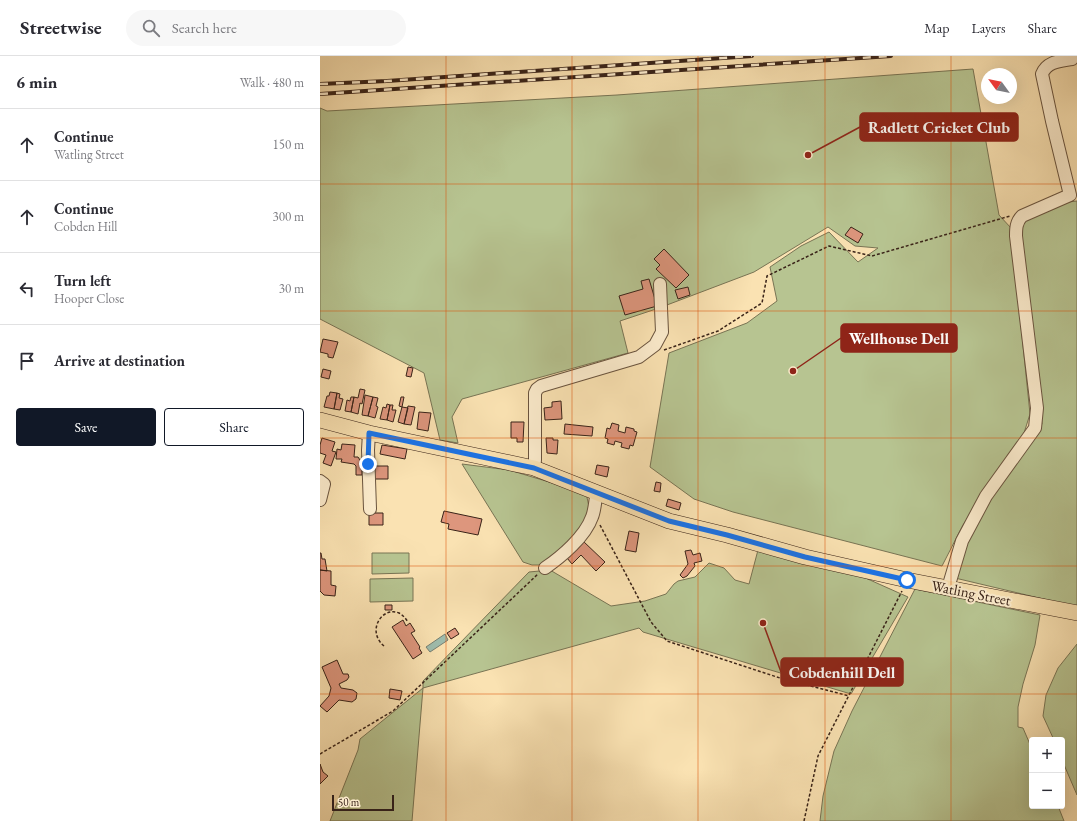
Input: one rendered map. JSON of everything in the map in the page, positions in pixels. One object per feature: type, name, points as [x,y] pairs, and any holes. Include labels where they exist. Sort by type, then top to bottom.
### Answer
[{"type":"main road","name":"Watling Street","points":[[320,420],[369,433],[534,468],[669,521],[727,535],[805,557],[907,580],[1077,613]]},
{"type":"lane","points":[[948,588],[962,541],[986,496],[1035,428],[1037,408],[1016,236],[1018,220],[1026,213],[1070,195],[1042,74],[1047,65],[1072,59]]},
{"type":"lane","points":[[534,468],[536,460],[535,393],[537,389],[541,386],[639,357],[655,345],[662,332],[660,284]]},
{"type":"lane","points":[[369,433],[368,450],[370,509]]},
{"type":"lane","points":[[320,480],[324,484],[320,500]]},
{"type":"lane","points":[[544,568],[557,560],[571,547],[582,533],[592,518],[597,492]]},
{"type":"path","points":[[663,350],[718,331],[762,303],[767,276],[829,246],[872,256],[1011,216],[1018,220]]},
{"type":"path","points":[[592,518],[601,525],[651,622],[667,641],[780,678],[849,696]]},
{"type":"path","points":[[320,754],[393,711],[544,568]]},
{"type":"path","points":[[804,821],[818,756],[907,580]]},
{"type":"path","points":[[384,646],[378,640],[375,629],[380,619],[396,612],[403,616],[408,622]]},
{"type":"green space","points":[[973,69],[999,215],[1011,228],[1030,414],[1024,433],[963,525],[942,566],[733,512],[694,499],[650,467],[669,353],[747,323],[777,301],[770,267],[801,246],[829,232],[858,262],[878,248],[855,246],[828,227],[754,272],[620,321],[628,353],[462,399],[452,417],[458,443],[440,440],[424,373],[320,319],[320,108],[327,111],[617,95]]},
{"type":"green space","points":[[1077,201],[1077,607],[955,578],[968,537],[1000,483],[1042,424],[1021,230],[1026,219],[1068,202]]},
{"type":"green space","points":[[462,464],[509,470],[586,493],[590,511],[581,531],[541,565],[532,565],[523,562]]},
{"type":"green space","points":[[758,550],[861,576],[908,597],[851,694],[643,632],[639,628],[423,688],[423,681],[529,572],[550,570],[611,606],[645,601],[666,594],[678,581],[695,577],[709,563],[724,568],[735,580],[749,584]]},
{"type":"green space","points":[[372,553],[409,553],[409,573],[372,574]]},
{"type":"green space","points":[[413,578],[413,601],[370,602],[370,579]]},
{"type":"green space","points":[[915,589],[1040,615],[1035,645],[1023,684],[1018,707],[1018,727],[1023,728],[1029,742],[1029,809],[1059,809],[1064,821],[820,821],[823,796],[834,751],[852,711]]},
{"type":"green space","points":[[1077,644],[1077,795],[1065,767],[1065,737],[1053,737],[1043,716],[1046,695],[1058,668]]},
{"type":"green space","points":[[423,688],[412,821],[330,821],[358,750],[360,739]]},
{"type":"shaded area","points":[[445,634],[448,640],[430,652],[426,647]]},
{"type":"building","points":[[851,227],[863,234],[858,243],[845,235]]},
{"type":"building","points":[[664,249],[689,275],[676,288],[656,269],[660,265],[654,259]]},
{"type":"building","points":[[649,279],[657,306],[625,315],[619,296],[643,289],[641,281]]},
{"type":"building","points":[[688,287],[690,295],[678,299],[675,290]]},
{"type":"building","points":[[323,339],[338,342],[333,358],[328,357],[328,354],[320,352]]},
{"type":"building","points":[[408,367],[413,368],[411,377],[406,376]]},
{"type":"building","points":[[323,369],[331,371],[329,379],[321,377]]},
{"type":"building","points":[[360,389],[365,390],[358,414],[351,412],[354,397],[358,398]]},
{"type":"building","points":[[330,392],[337,393],[334,409],[324,407],[327,396],[329,396]]},
{"type":"building","points":[[337,393],[340,394],[339,398],[343,399],[340,410],[334,409]]},
{"type":"building","points":[[365,395],[373,397],[368,416],[362,415]]},
{"type":"building","points":[[351,397],[354,397],[351,412],[345,411],[347,400],[350,401]]},
{"type":"building","points":[[373,397],[378,398],[376,406],[378,407],[375,418],[368,416]]},
{"type":"building","points":[[401,397],[404,397],[402,407],[399,406]]},
{"type":"building","points":[[561,401],[562,419],[545,420],[544,408],[552,407],[552,402]]},
{"type":"building","points":[[387,404],[390,405],[387,420],[380,419],[383,407],[386,408]]},
{"type":"building","points":[[390,405],[393,405],[392,410],[396,410],[393,422],[387,420]]},
{"type":"building","points":[[408,406],[415,407],[411,425],[404,424]]},
{"type":"building","points":[[402,407],[408,408],[404,424],[398,422]]},
{"type":"building","points":[[419,412],[431,413],[428,431],[417,429]]},
{"type":"building","points":[[511,422],[524,422],[523,442],[517,442],[517,438],[511,438]]},
{"type":"building","points":[[612,423],[619,425],[618,431],[625,433],[626,427],[634,429],[634,431],[637,432],[633,446],[630,445],[629,449],[621,447],[622,443],[615,441],[614,445],[607,443],[608,439],[605,438],[607,428],[610,429]]},
{"type":"building","points":[[565,424],[593,427],[592,436],[564,434]]},
{"type":"building","points":[[322,438],[335,442],[332,451],[336,452],[331,466],[323,463],[326,455],[320,453]]},
{"type":"building","points":[[546,438],[558,440],[557,454],[547,453]]},
{"type":"building","points":[[342,444],[355,445],[354,457],[358,457],[362,463],[362,475],[356,475],[356,466],[354,464],[341,462],[342,459],[336,459],[337,449],[341,450]]},
{"type":"building","points":[[382,445],[407,449],[405,459],[380,454]]},
{"type":"building","points":[[597,465],[609,467],[607,477],[595,474]]},
{"type":"building","points":[[373,466],[388,466],[388,479],[373,479]]},
{"type":"building","points":[[656,482],[661,483],[660,492],[654,491]]},
{"type":"building","points":[[668,499],[681,503],[679,510],[666,506]]},
{"type":"building","points":[[444,511],[482,519],[478,535],[448,529],[449,524],[441,522]]},
{"type":"building","points":[[369,513],[383,513],[383,525],[369,525]]},
{"type":"building","points":[[629,531],[639,533],[636,552],[625,550]]},
{"type":"building","points":[[583,541],[605,562],[596,571],[581,555],[572,564],[567,558]]},
{"type":"building","points":[[691,550],[693,555],[700,553],[702,561],[694,563],[695,566],[687,576],[683,578],[680,575],[688,564],[685,551]]},
{"type":"building","points":[[320,553],[322,559],[325,559],[327,571],[320,570]]},
{"type":"building","points":[[320,570],[331,571],[331,585],[336,586],[335,596],[324,595],[320,591]]},
{"type":"building","points":[[385,605],[392,605],[392,610],[385,610]]},
{"type":"building","points":[[403,620],[406,626],[410,623],[415,631],[411,633],[422,653],[413,659],[392,627]]},
{"type":"building","points":[[455,628],[459,634],[451,639],[447,633]]},
{"type":"building","points":[[337,660],[343,674],[348,674],[349,677],[347,680],[339,684],[341,688],[353,690],[357,693],[356,699],[352,702],[339,700],[327,712],[320,706],[329,696],[331,688],[322,667]]},
{"type":"building","points":[[390,689],[402,691],[400,700],[389,698]]},
{"type":"building","points":[[320,764],[323,772],[328,776],[320,784]]},
{"type":"railway","points":[[320,84],[387,81],[752,56]]},
{"type":"railway","points":[[320,94],[891,56]]},
{"type":"place","name":"Radlett Cricket Club","points":[[808,155]]},
{"type":"place","name":"Wellhouse Dell","points":[[793,371]]},
{"type":"place","name":"Cobdenhill Dell","points":[[763,623]]},
{"type":"route","points":[[368,464],[369,433],[500,460],[534,468],[563,478],[669,521],[727,535],[805,557],[907,580]]}]
